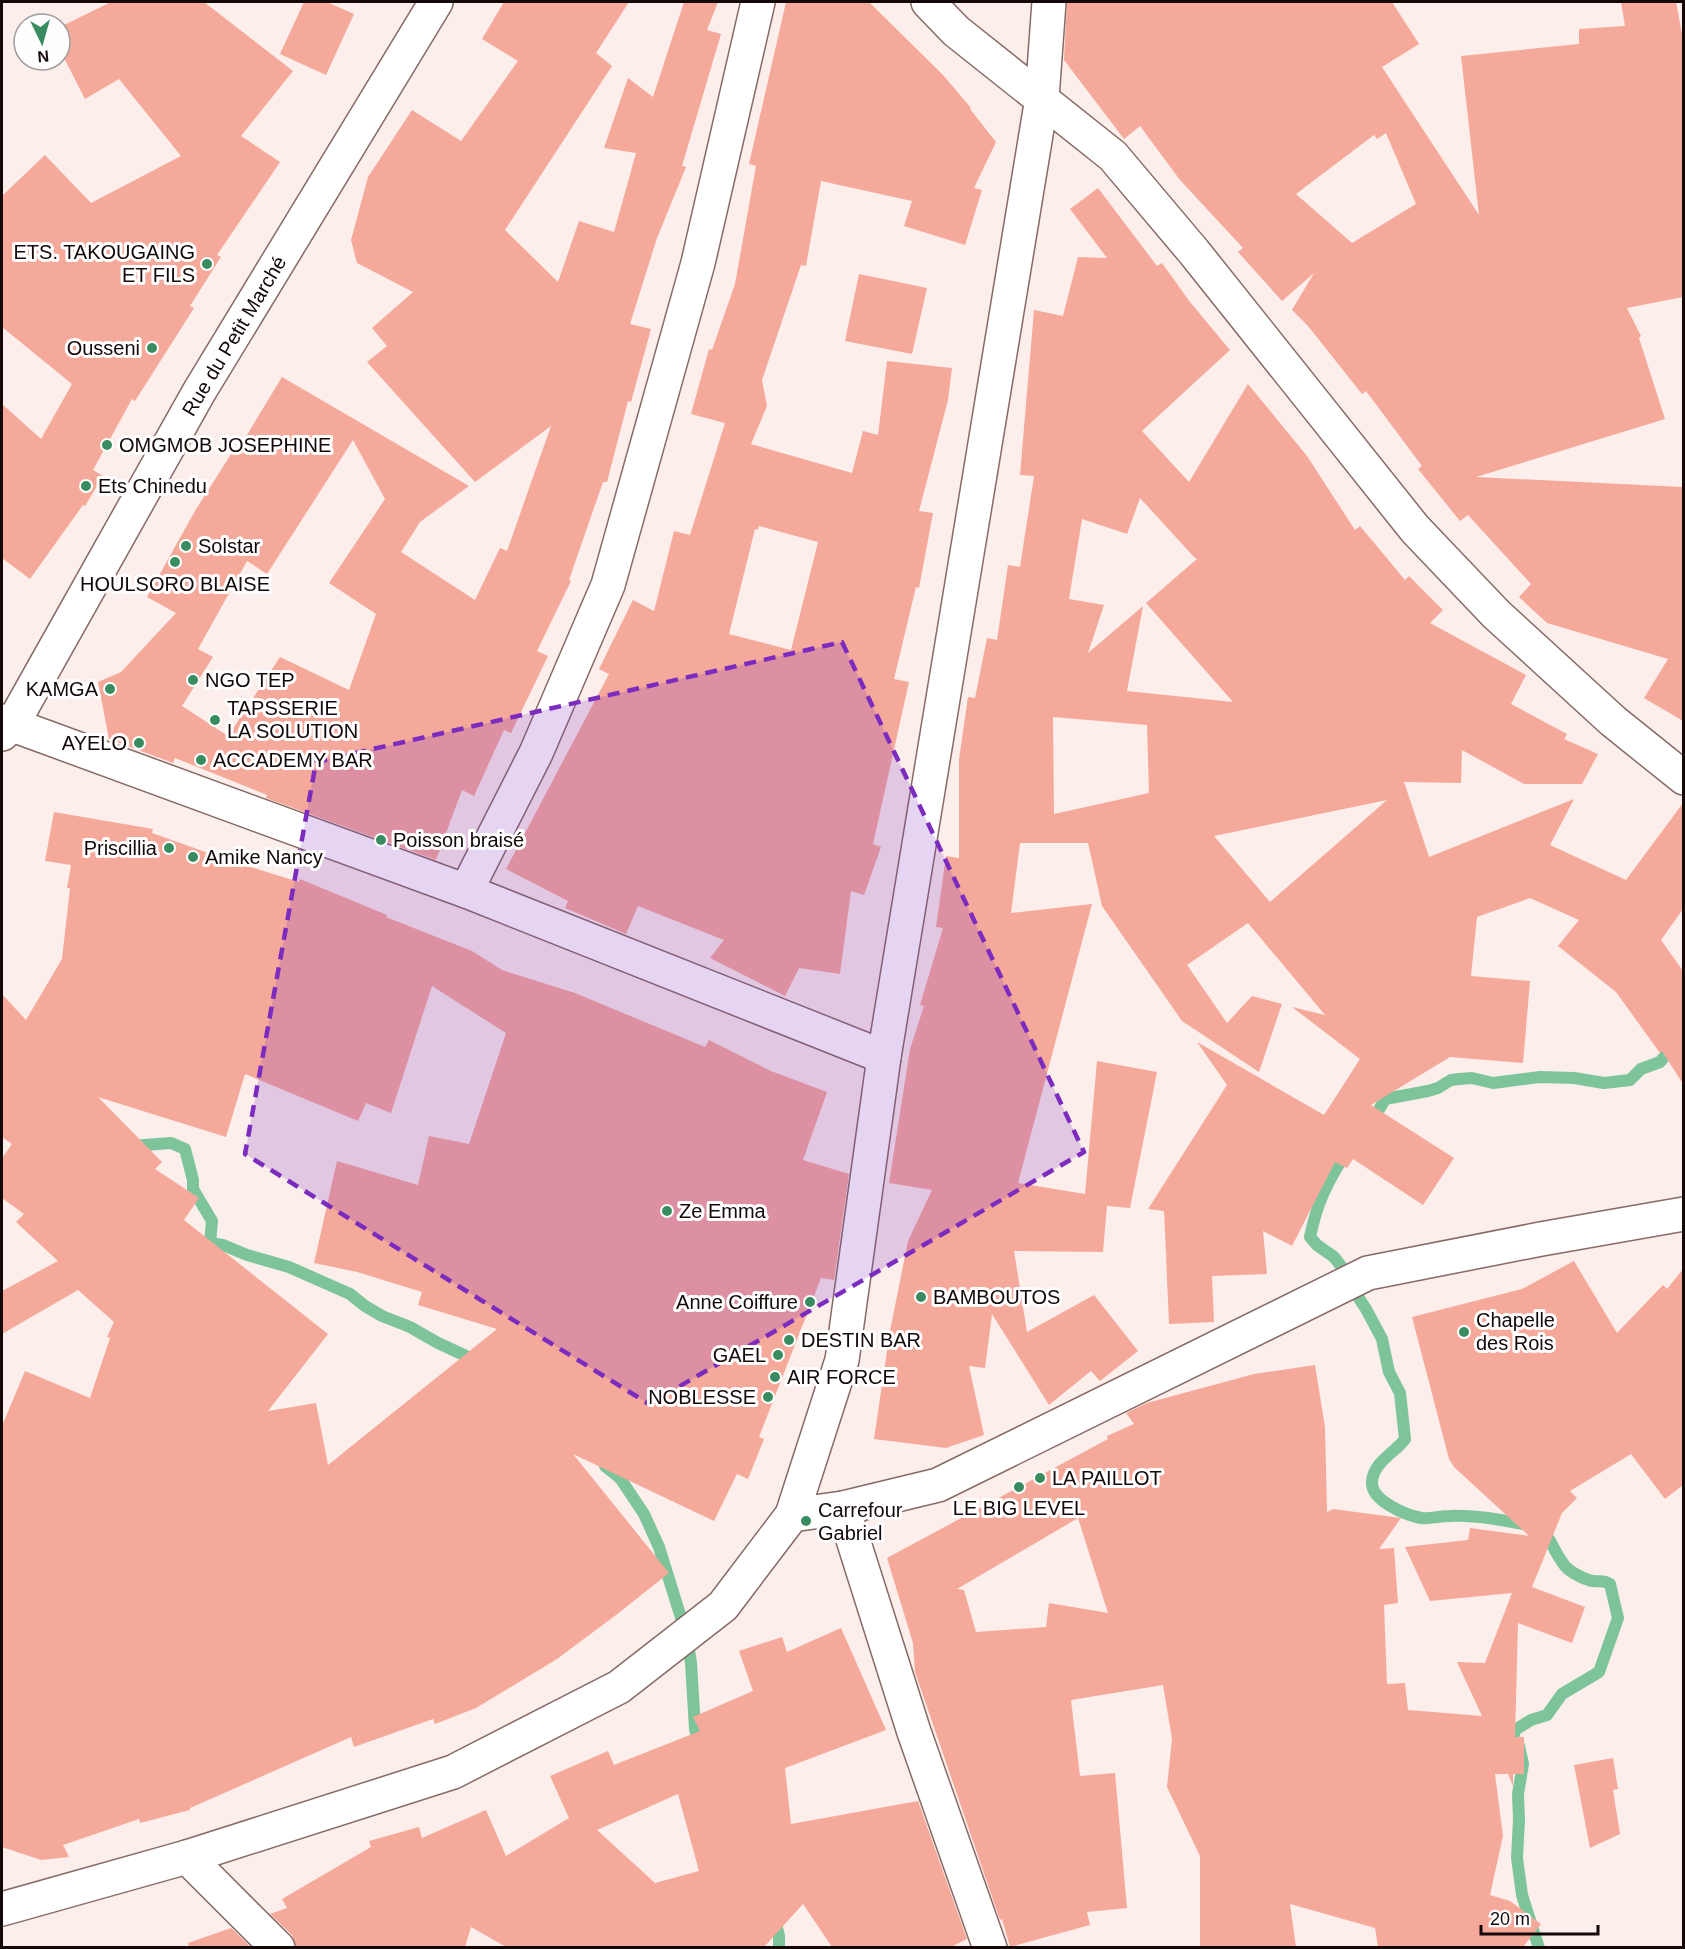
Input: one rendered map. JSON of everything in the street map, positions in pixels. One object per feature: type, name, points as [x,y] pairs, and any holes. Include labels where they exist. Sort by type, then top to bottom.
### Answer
[{"type":"street","name":"Rue du Petit Marché","points":[[5,727],[199,392],[436,2]]},
{"type":"street","points":[[466,891],[536,753],[608,585],[698,263],[758,2]]},
{"type":"street","points":[[928,2],[956,31],[1113,156],[1194,252],[1415,529],[1496,614],[1613,721],[1683,778]]},
{"type":"street","points":[[2,1909],[187,1857],[453,1772],[619,1687],[723,1606],[792,1515],[842,1360],[884,1057],[1042,98],[1049,2]]},
{"type":"street","points":[[5,727],[466,891],[884,1057]]},
{"type":"street","points":[[792,1515],[843,1508],[938,1485],[1368,1273],[1683,1214]]},
{"type":"street","points":[[843,1508],[914,1732],[990,1947]]},
{"type":"street","points":[[187,1857],[278,1947]]},
{"type":"highlighted area","points":[[842,642],[1084,1152],[649,1404],[245,1154],[316,762]]},
{"type":"building","points":[[111,2],[204,2],[293,71],[241,136],[280,162],[217,255],[221,257],[190,306],[194,308],[135,401],[132,399],[93,470],[103,476],[85,506],[83,505],[30,579],[2,558],[2,404],[41,439],[72,384],[2,327],[2,196],[45,155],[91,203],[181,156],[119,79],[85,99],[71,72],[72,21]]},
{"type":"building","points":[[304,2],[327,2],[354,14],[326,75],[280,54]]},
{"type":"building","points":[[504,2],[629,2],[596,53],[612,66],[505,230],[558,282],[579,221],[614,232],[636,153],[604,148],[628,78],[653,97],[684,2],[718,2],[707,30],[721,34],[682,166],[686,167],[657,238],[630,324],[651,329],[631,402],[628,401],[607,482],[603,482],[569,580],[571,581],[537,651],[548,656],[511,733],[504,730],[474,796],[462,790],[436,860],[266,798],[267,795],[175,758],[173,763],[109,739],[98,682],[121,672],[176,613],[147,597],[195,511],[233,451],[236,453],[282,377],[469,486],[420,522],[401,552],[475,600],[500,548],[507,551],[551,426],[475,482],[367,362],[387,346],[372,328],[413,292],[357,263],[351,240],[368,177],[412,110],[461,141],[518,61],[482,39]],"holes":[[[353,440],[385,499],[329,583],[376,614],[349,690],[280,657],[228,736],[182,706],[213,657],[198,649],[247,561],[267,574]]]},
{"type":"building","points":[[786,2],[869,2],[943,75],[996,142],[974,188],[982,190],[965,245],[904,226],[912,201],[821,181],[806,266],[801,265],[762,380],[767,406],[751,444],[852,473],[863,431],[878,435],[887,361],[952,368],[948,400],[919,511],[933,513],[919,588],[916,587],[894,679],[909,682],[873,844],[881,847],[864,895],[851,891],[840,974],[799,968],[785,996],[710,958],[724,940],[638,906],[626,934],[565,908],[568,901],[506,869],[609,674],[599,669],[633,600],[654,611],[674,531],[690,535],[725,423],[691,414],[709,349],[712,350],[735,284],[756,166],[749,164]],"holes":[[[759,526],[818,542],[791,650],[729,634],[755,529],[758,530]]]},
{"type":"building","points":[[1067,2],[1392,2],[1419,44],[1382,67],[1479,215],[1461,56],[1579,44],[1579,29],[1625,26],[1621,2],[1676,2],[1683,39],[1683,297],[1627,308],[1641,336],[1639,338],[1665,419],[1476,477],[1683,487],[1683,721],[1644,698],[1668,659],[1547,623],[1519,597],[1531,584],[1468,515],[1460,521],[1418,469],[1422,466],[1366,391],[1362,394],[1308,326],[1292,310],[1314,273],[1282,301],[1238,252],[1243,248],[1180,180],[1140,126],[1124,139],[1064,60]],"holes":[[[1386,133],[1416,204],[1352,243],[1296,194],[1374,135],[1377,139]]]},
{"type":"building","points":[[1098,188],[1157,266],[1162,263],[1190,302],[1230,350],[1142,431],[1189,482],[1248,384],[1307,456],[1355,530],[1360,526],[1405,580],[1409,576],[1443,610],[1430,623],[1526,675],[1511,704],[1567,734],[1564,739],[1598,754],[1582,784],[1524,784],[1462,750],[1461,783],[1404,782],[1429,857],[1574,799],[1550,845],[1626,880],[1683,803],[1683,909],[1661,940],[1683,971],[1683,1084],[1662,1051],[1660,1053],[1616,992],[1558,946],[1579,920],[1530,898],[1477,917],[1471,976],[1530,981],[1523,1063],[1450,1057],[1371,1105],[1454,1158],[1423,1205],[1353,1159],[1347,1168],[1335,1162],[1292,1246],[1263,1231],[1267,1274],[1212,1276],[1214,1322],[1169,1324],[1166,1255],[1168,1254],[1166,1254],[1164,1211],[1148,1209],[1227,1085],[1197,1042],[1324,1115],[1360,1059],[1292,1007],[1325,1015],[1248,923],[1187,965],[1227,1023],[1252,996],[1282,1004],[1259,1072],[1182,1021],[1102,906],[1088,843],[1020,843],[1011,913],[1092,904],[1018,1183],[1085,1194],[1097,1061],[1157,1072],[1130,1208],[1107,1206],[1103,1252],[1014,1251],[1027,1332],[1094,1295],[1138,1351],[1100,1381],[1091,1371],[1049,1405],[992,1314],[985,1368],[969,1366],[984,1435],[946,1448],[874,1439],[890,1331],[908,1241],[932,1190],[889,1183],[910,1049],[924,1006],[920,1005],[943,928],[936,927],[946,856],[959,858],[959,759],[968,697],[975,698],[987,638],[997,640],[1008,565],[1020,567],[1034,476],[1020,475],[1034,310],[1063,316],[1078,257],[1107,258],[1070,209]],"holes":[[[1140,498],[1197,559],[1146,603],[1233,702],[1127,691],[1143,606],[1088,653],[1104,605],[1069,599],[1082,519],[1127,534]],[[1053,717],[1147,725],[1149,793],[1054,814]],[[1387,800],[1270,902],[1214,836]]]},
{"type":"building","points":[[859,274],[927,288],[912,354],[845,341]]},
{"type":"building","points":[[54,812],[153,829],[152,833],[228,860],[299,882],[300,879],[387,915],[386,917],[472,951],[502,970],[575,993],[705,1047],[709,1040],[771,1071],[827,1092],[803,1160],[849,1174],[834,1280],[821,1278],[759,1437],[764,1439],[748,1479],[737,1474],[714,1521],[573,1454],[669,1573],[557,1659],[476,1708],[435,1724],[433,1719],[354,1747],[351,1737],[190,1808],[190,1810],[140,1823],[139,1819],[63,1845],[69,1857],[41,1860],[2,1847],[2,1426],[25,1371],[90,1398],[110,1338],[107,1337],[114,1322],[78,1290],[2,1334],[2,1291],[58,1261],[16,1222],[24,1214],[2,1198],[2,1158],[12,1144],[2,1137],[2,994],[26,1020],[62,959],[71,865],[45,861]],"holes":[[[432,986],[506,1033],[469,1144],[429,1136],[418,1185],[337,1161],[314,1263],[357,1272],[422,1292],[418,1305],[497,1329],[328,1465],[316,1403],[268,1411],[328,1334],[184,1220],[199,1198],[155,1169],[162,1162],[98,1097],[226,1137],[245,1074],[358,1121],[366,1103],[391,1113]]]},
{"type":"building","points":[[1574,1261],[1617,1333],[1663,1285],[1667,1289],[1683,1269],[1683,1485],[1665,1499],[1631,1454],[1570,1491],[1577,1498],[1562,1513],[1532,1587],[1585,1607],[1572,1643],[1518,1623],[1515,1737],[1524,1737],[1524,1774],[1513,1774],[1513,1786],[1508,1774],[1495,1774],[1503,1836],[1490,1895],[1510,1901],[1541,1924],[1523,1947],[1378,1947],[1375,1928],[1290,1904],[1296,1947],[1200,1947],[1200,1856],[1167,1787],[1172,1739],[1163,1685],[1071,1700],[1080,1776],[1115,1773],[1127,1908],[1087,1912],[1090,1925],[1010,1947],[915,1672],[913,1643],[887,1558],[1108,1439],[1107,1436],[1134,1424],[1126,1413],[1147,1403],[1254,1374],[1315,1365],[1325,1427],[1327,1512],[1333,1509],[1401,1518],[1379,1549],[1394,1548],[1398,1603],[1384,1605],[1387,1684],[1405,1683],[1408,1710],[1482,1716],[1457,1662],[1485,1663],[1512,1593],[1430,1601],[1405,1547],[1468,1540],[1470,1528],[1529,1536],[1454,1467],[1449,1459],[1412,1317],[1522,1289]],"holes":[[[1078,1518],[1108,1613],[1049,1603],[1046,1627],[976,1632],[964,1590],[957,1589]]]},
{"type":"building","points":[[841,1628],[886,1730],[785,1768],[791,1824],[918,1801],[967,1939],[951,1947],[832,1947],[803,1904],[764,1947],[506,1947],[471,1927],[465,1947],[296,1947],[292,1935],[270,1914],[287,1908],[282,1899],[371,1847],[369,1841],[419,1827],[422,1838],[486,1810],[506,1856],[569,1818],[550,1776],[608,1751],[614,1765],[700,1731],[693,1717],[753,1691],[739,1651],[782,1637],[787,1652]],"holes":[[[678,1794],[699,1871],[655,1883],[597,1830]]]},
{"type":"building","points":[[1613,1758],[1618,1789],[1613,1790],[1620,1834],[1590,1848],[1574,1765]]},
{"type":"building","points":[[231,1928],[251,1947],[189,1947],[188,1943]]},
{"type":"waterway","points":[[1372,1122],[1385,1099],[1428,1091],[1451,1080],[1472,1078],[1493,1083],[1540,1077],[1574,1078],[1604,1083],[1630,1080],[1641,1069],[1660,1062],[1672,1048],[1684,1042]]},
{"type":"waterway","points":[[131,1146],[171,1143],[185,1149],[193,1189],[212,1221],[210,1243],[223,1245],[247,1255],[289,1267],[350,1294],[382,1316],[410,1327],[479,1362]]},
{"type":"waterway","points":[[1347,1151],[1324,1192],[1310,1237],[1334,1257],[1366,1309],[1382,1339],[1389,1372],[1400,1393],[1405,1439],[1376,1469],[1373,1475],[1373,1489],[1390,1506],[1421,1518],[1476,1517],[1540,1528],[1547,1535],[1568,1569],[1587,1579],[1610,1584],[1618,1618],[1599,1672],[1562,1694],[1547,1715],[1531,1720],[1515,1730],[1513,1739],[1519,1746],[1523,1764],[1518,1794],[1517,1858],[1522,1895],[1539,1948]]},
{"type":"waterway","points":[[605,1466],[620,1478],[644,1514],[659,1547],[687,1637],[695,1729],[699,1747]]},
{"type":"waterway","points":[[774,1916],[779,1936],[779,1948]]},
{"type":"place","name":"ETS. TAKOUGAING ET FILS","points":[[207,264]]},
{"type":"place","name":"Ousseni","points":[[152,348]]},
{"type":"place","name":"OMGMOB JOSEPHINE","points":[[107,445]]},
{"type":"place","name":"Ets Chinedu","points":[[86,486]]},
{"type":"place","name":"Solstar","points":[[186,546]]},
{"type":"place","name":"HOULSORO BLAISE","points":[[175,562]]},
{"type":"place","name":"NGO TEP","points":[[193,680]]},
{"type":"place","name":"KAMGA","points":[[110,689]]},
{"type":"place","name":"TAPSSERIE LA SOLUTION","points":[[215,720]]},
{"type":"place","name":"AYELO","points":[[139,743]]},
{"type":"place","name":"ACCADEMY BAR","points":[[201,760]]},
{"type":"place","name":"Poisson braisé","points":[[381,840]]},
{"type":"place","name":"Priscillia","points":[[169,848]]},
{"type":"place","name":"Amike Nancy","points":[[193,857]]},
{"type":"place","name":"Ze Emma","points":[[667,1211]]},
{"type":"place","name":"BAMBOUTOS","points":[[921,1297]]},
{"type":"place","name":"Anne Coiffure","points":[[810,1302]]},
{"type":"place","name":"Chapelle des Rois","points":[[1464,1332]]},
{"type":"place","name":"DESTIN BAR","points":[[789,1340]]},
{"type":"place","name":"GAEL","points":[[778,1355]]},
{"type":"place","name":"AIR FORCE","points":[[775,1377]]},
{"type":"place","name":"NOBLESSE","points":[[768,1397]]},
{"type":"place","name":"LA PAILLOT","points":[[1040,1478]]},
{"type":"place","name":"LE BIG LEVEL","points":[[1019,1487]]},
{"type":"place","name":"Carrefour Gabriel","points":[[806,1521]]}]
